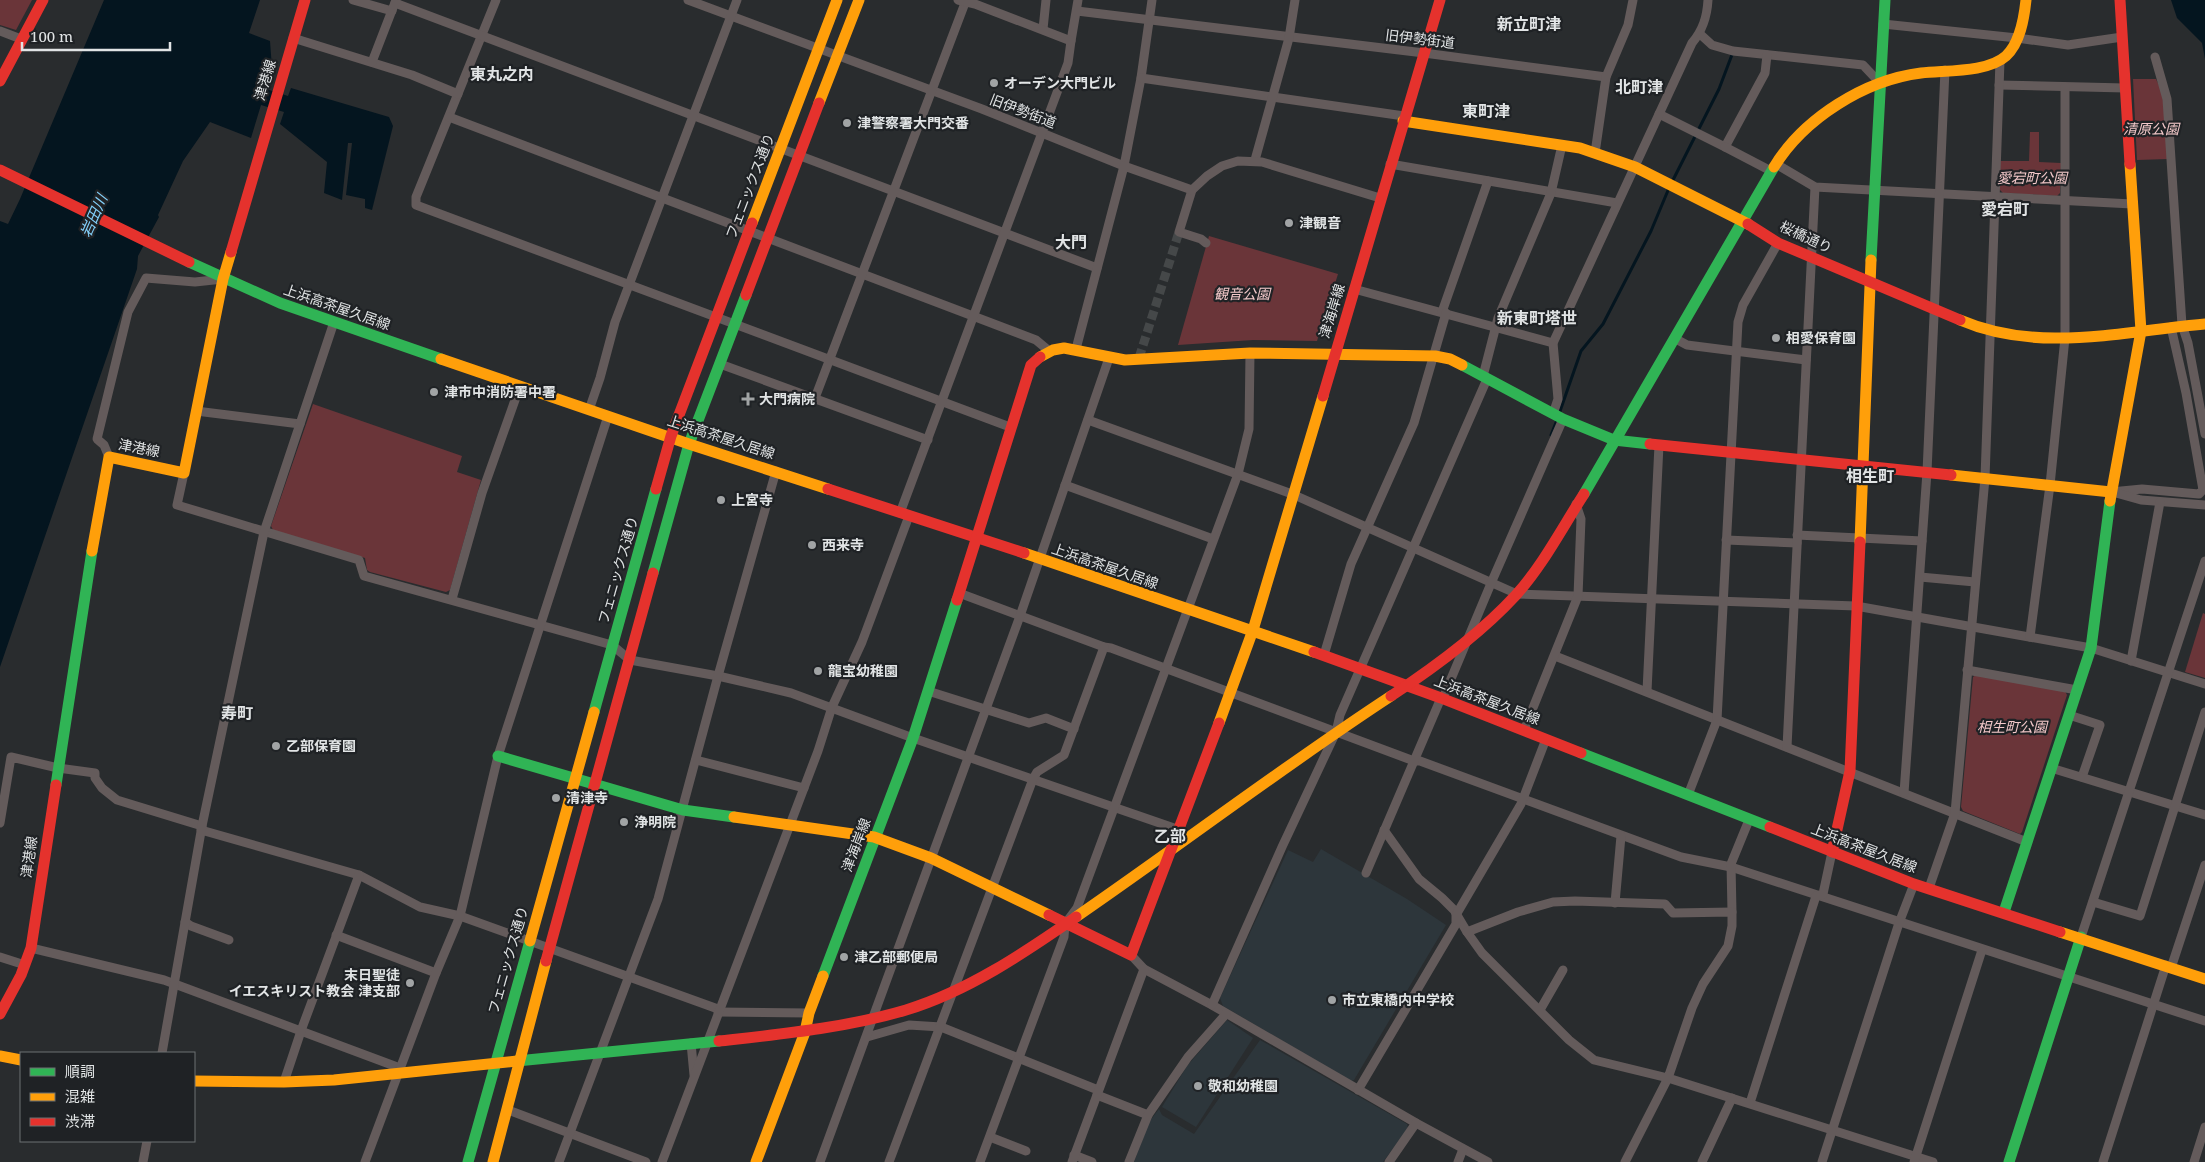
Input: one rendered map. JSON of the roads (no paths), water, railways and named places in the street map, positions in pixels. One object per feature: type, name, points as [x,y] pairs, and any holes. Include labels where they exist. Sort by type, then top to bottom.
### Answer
[{"type":"street","points":[[0,81],[43,0]]},
{"type":"street","name":"津港線","points":[[0,1014],[25,965],[31,948],[94,536],[109,457],[184,473],[223,279],[305,0]]},
{"type":"street","points":[[354,0],[394,5],[482,36],[1097,268]]},
{"type":"street","points":[[496,0],[416,198],[416,205],[1010,427]]},
{"type":"street","name":"旧伊勢街道","points":[[688,0],[1189,189]]},
{"type":"street","points":[[589,410],[615,322],[738,0]]},
{"type":"street","name":"フェニックス通り","points":[[468,1162],[670,436],[836,0]]},
{"type":"street","points":[[493,1162],[508,1110],[519,1060],[690,444],[859,0]]},
{"type":"street","points":[[1043,29],[1046,0]]},
{"type":"street","points":[[662,1162],[788,825],[804,788],[832,707],[865,633],[928,440],[1068,62],[1078,0]]},
{"type":"street","points":[[1076,349],[1124,166],[1141,78],[1152,0]]},
{"type":"street","points":[[1255,160],[1289,38],[1295,0]]},
{"type":"street","name":"津海岸線","points":[[1131,955],[1253,630],[1403,119],[1440,0]]},
{"type":"street","points":[[1595,153],[1606,77],[1628,24],[1633,0]]},
{"type":"street","points":[[1366,872],[1467,639],[1489,580],[1558,417],[1553,343],[1692,43],[1700,34],[1707,13],[1708,0]]},
{"type":"street","points":[[1816,896],[1823,894],[1850,771],[1862,466],[1885,0]]},
{"type":"street","points":[[195,1081],[284,1082],[334,1080],[400,1070],[495,1063],[805,1032],[872,1019],[954,991],[992,972],[1168,854],[1199,829],[1336,732],[1408,685],[1492,620],[1517,594],[1545,556],[1774,168],[1792,143],[1827,112],[1856,93],[1880,83],[1917,73],[1979,67],[2000,61],[2008,54],[2017,38],[2026,0]]},
{"type":"street","points":[[2004,912],[2091,648],[2111,492],[2141,331],[2120,0]]},
{"type":"street","points":[[815,398],[932,91],[962,1],[975,4],[1071,40]]},
{"type":"street","points":[[372,62],[394,5]]},
{"type":"street","name":"旧伊勢街道","points":[[1077,10],[1606,77]]},
{"type":"street","points":[[1883,24],[2068,45],[2122,37]]},
{"type":"street","points":[[0,31],[21,39]]},
{"type":"street","points":[[1700,34],[1712,45],[1733,51],[1863,66],[1880,83]]},
{"type":"street","points":[[293,38],[412,75],[458,94]]},
{"type":"street","points":[[1725,147],[1765,73],[1767,55]]},
{"type":"street","points":[[2111,492],[2142,489],[2199,494],[2203,490],[2177,326],[2167,99],[2155,57]]},
{"type":"street","points":[[1929,888],[1954,813],[1985,478],[2000,61]]},
{"type":"street","points":[[1904,793],[1927,472],[1945,70]]},
{"type":"street","points":[[1141,78],[1403,119]]},
{"type":"street","points":[[1999,85],[2125,88]]},
{"type":"street","points":[[2030,637],[2050,485],[2064,338],[2065,86]]},
{"type":"street","points":[[1659,114],[1725,147],[1815,187],[2132,204]]},
{"type":"street","points":[[449,117],[975,316],[1036,340],[1048,350],[1060,347],[1076,349],[1108,358],[1125,360],[1250,353],[1435,356],[1450,359],[1558,417],[1614,440],[2050,485],[2111,492],[2142,500],[2205,505]]},
{"type":"street","name":"桜橋通り","points":[[1403,119],[1562,145],[1635,166],[1743,220],[1778,242],[1990,331],[2027,338],[2064,338],[2205,324]]},
{"type":"street","points":[[1212,1005],[1282,847],[1336,732],[1340,715],[1415,547],[1485,377],[1496,327],[1551,192],[1562,145]]},
{"type":"street","points":[[1206,243],[1201,239],[1179,232],[1189,189],[1222,166],[1238,161],[1255,160],[1380,198]]},
{"type":"street","points":[[1390,164],[1617,204]]},
{"type":"street","name":"上浜高茶屋久居線","points":[[0,170],[223,279],[280,303],[690,444],[977,537],[1187,610],[1253,630],[1442,698],[1914,884],[2082,937],[2205,979]]},
{"type":"street","points":[[1324,655],[1351,564],[1370,527],[1414,423],[1435,356],[1444,312],[1488,181]]},
{"type":"street","points":[[1787,747],[1815,187]]},
{"type":"street","points":[[1688,795],[1717,720],[1738,322],[1743,305],[1778,242]]},
{"type":"street","points":[[109,457],[104,445],[97,440],[128,312],[146,278],[195,282],[223,279]]},
{"type":"street","points":[[1354,289],[1553,343]]},
{"type":"street","points":[[162,1052],[201,828],[264,532],[334,322]]},
{"type":"street","points":[[2177,326],[2188,343],[2205,434]]},
{"type":"street","points":[[1674,338],[1687,346],[1806,360]]},
{"type":"street","name":"津海岸線","points":[[756,1162],[805,1032],[809,1013],[874,837],[913,738],[1031,365],[1038,356],[1048,350]]},
{"type":"street","points":[[980,1162],[1064,937],[1065,924],[1077,908],[1238,474],[1249,429],[1250,353]]},
{"type":"street","points":[[820,1162],[1020,616],[1108,358]]},
{"type":"street","points":[[720,364],[928,440]]},
{"type":"street","points":[[452,599],[482,493],[520,386]]},
{"type":"street","points":[[196,411],[300,424]]},
{"type":"street","points":[[365,1162],[436,973],[460,916],[498,756],[608,416]]},
{"type":"street","points":[[1088,420],[1292,494],[1370,527],[1517,594],[1856,606],[2091,648],[2205,684]]},
{"type":"street","points":[[1647,692],[1659,445]]},
{"type":"street","points":[[559,1162],[658,899],[776,471]]},
{"type":"street","points":[[184,473],[177,505],[360,560],[364,576],[612,645],[630,660],[718,676],[791,693],[913,738],[1177,829]]},
{"type":"street","points":[[1065,485],[1214,538]]},
{"type":"street","points":[[2131,661],[2160,502]]},
{"type":"street","points":[[1524,730],[1578,596],[1581,519],[1576,504]]},
{"type":"street","points":[[1726,540],[1860,538],[1922,541]]},
{"type":"street","points":[[2009,1162],[2092,902],[2205,561]]},
{"type":"street","points":[[1920,577],[1976,582]]},
{"type":"street","points":[[959,593],[1414,762],[1420,761],[1681,857],[1730,868],[2205,1021]]},
{"type":"street","points":[[889,1162],[1033,779],[1037,772],[1064,755],[1104,647]]},
{"type":"street","points":[[1555,656],[2027,842]]},
{"type":"street","points":[[1968,670],[2077,690]]},
{"type":"street","points":[[928,691],[1029,723],[1046,718],[1074,729]]},
{"type":"street","points":[[2092,902],[2140,916],[2205,712]]},
{"type":"street","points":[[2069,714],[2100,725],[2082,777]]},
{"type":"street","points":[[1358,1090],[1456,924],[1456,915],[1522,800],[1546,739]]},
{"type":"street","points":[[498,756],[683,810],[874,837],[931,858],[1131,955],[1144,969],[1212,1005],[1416,1123],[1488,1162]]},
{"type":"street","points":[[0,823],[11,757],[58,768],[95,773],[95,778],[102,788],[117,800],[201,828],[359,875],[420,907],[460,916],[630,976],[718,1010],[809,1013]]},
{"type":"street","points":[[696,760],[804,788]]},
{"type":"street","points":[[2051,768],[2205,815]]},
{"type":"street","points":[[1625,1162],[1668,1078],[1692,1008],[1703,984],[1728,946],[1732,926],[1730,868],[1749,820]]},
{"type":"street","points":[[1384,830],[1418,879],[1442,898],[1482,953],[1569,1040],[1594,1060],[1668,1078],[1750,1103],[1915,1159],[1934,1162]]},
{"type":"street","points":[[1615,903],[1621,836]]},
{"type":"street","points":[[2103,1162],[2154,1004],[2205,864]]},
{"type":"street","points":[[284,1082],[359,875]]},
{"type":"street","points":[[1822,1162],[1899,923],[1914,884]]},
{"type":"street","points":[[1750,1103],[1816,896]]},
{"type":"street","points":[[1467,932],[1518,912],[1554,902],[1665,904],[1673,913],[1732,912]]},
{"type":"street","points":[[185,922],[229,940]]},
{"type":"street","points":[[336,935],[436,973]]},
{"type":"street","points":[[31,948],[174,983],[302,1030],[400,1070]]},
{"type":"street","points":[[1915,1159],[1982,950]]},
{"type":"street","points":[[0,957],[25,965]]},
{"type":"street","points":[[1092,1162],[1073,1159],[1144,969]]},
{"type":"street","points":[[1540,1010],[1563,970]]},
{"type":"street","points":[[1129,1162],[1148,1115],[1188,1058],[1226,1014]]},
{"type":"street","points":[[867,1037],[909,1025],[941,1027],[1098,1092],[1148,1115]]},
{"type":"street","points":[[691,1043],[694,1078]]},
{"type":"street","points":[[0,1056],[20,1060]]},
{"type":"street","points":[[1702,1162],[1732,1098]]},
{"type":"street","points":[[508,1110],[646,1162]]},
{"type":"street","points":[[1389,1162],[1416,1123]]},
{"type":"street","points":[[2194,1162],[2205,1128]]},
{"type":"street","points":[[990,1137],[1026,1151]]},
{"type":"street","points":[[143,1162],[147,1142]]},
{"type":"street","points":[[1458,1162],[1463,1148]]},
{"type":"water","name":"岩田川","points":[[104,0],[260,0],[249,33],[270,41],[272,68],[266,89],[288,96],[291,88],[389,117],[393,126],[372,210],[365,208],[365,199],[346,195],[352,143],[348,143],[342,200],[324,193],[327,162],[280,124],[284,112],[261,105],[251,138],[210,122],[183,161],[158,215],[159,217],[138,256],[137,269],[0,667],[0,221],[8,224],[20,199]]},
{"type":"water","points":[[2171,0],[2205,0],[2205,59],[2202,43],[2177,18]]},
{"type":"waterway","points":[[1672,182],[1719,89],[1733,52]]},
{"type":"waterway","points":[[1559,414],[1581,351],[1603,324],[1651,231],[1669,188]]},
{"type":"waterway","points":[[1551,435],[1557,420]]},
{"type":"tunnel","points":[[1139,358],[1179,232]]},
{"type":"place","name":"オーデン大門ビル","points":[[994,83]]},
{"type":"place","name":"津警察署大門交番","points":[[847,123]]},
{"type":"place","name":"津観音","points":[[1289,223]]},
{"type":"place","name":"相愛保育園","points":[[1776,338]]},
{"type":"place","name":"津市中消防署中署","points":[[434,392]]},
{"type":"place","name":"大門病院","points":[[748,399]]},
{"type":"place","name":"上宮寺","points":[[721,500]]},
{"type":"place","name":"西来寺","points":[[812,545]]},
{"type":"place","name":"龍宝幼稚園","points":[[818,671]]},
{"type":"place","name":"乙部保育園","points":[[276,746]]},
{"type":"place","name":"清津寺","points":[[556,798]]},
{"type":"place","name":"浄明院","points":[[624,822]]},
{"type":"place","name":"津乙部郵便局","points":[[844,957]]},
{"type":"place","name":"末日聖徒 イエスキリスト教会 津支部","points":[[410,983]]},
{"type":"place","name":"市立東橋内中学校","points":[[1332,1000]]},
{"type":"place","name":"敬和幼稚園","points":[[1198,1086]]},
{"type":"district","name":"新立町津","points":[[1529,24]]},
{"type":"district","name":"東丸之内","points":[[502,74]]},
{"type":"district","name":"北町津","points":[[1639,87]]},
{"type":"district","name":"東町津","points":[[1486,111]]},
{"type":"district","name":"愛宕町","points":[[2005,209]]},
{"type":"district","name":"大門","points":[[1071,242]]},
{"type":"district","name":"新東町塔世","points":[[1537,318]]},
{"type":"district","name":"相生町","points":[[1870,476]]},
{"type":"district","name":"寿町","points":[[237,713]]},
{"type":"district","name":"乙部","points":[[1170,836]]},
{"type":"park label","name":"清原公園","points":[[2151,129]]},
{"type":"park label","name":"愛宕町公園","points":[[2032,178]]},
{"type":"park label","name":"観音公園","points":[[1242,294]]},
{"type":"park label","name":"相生町公園","points":[[2012,727]]}]
